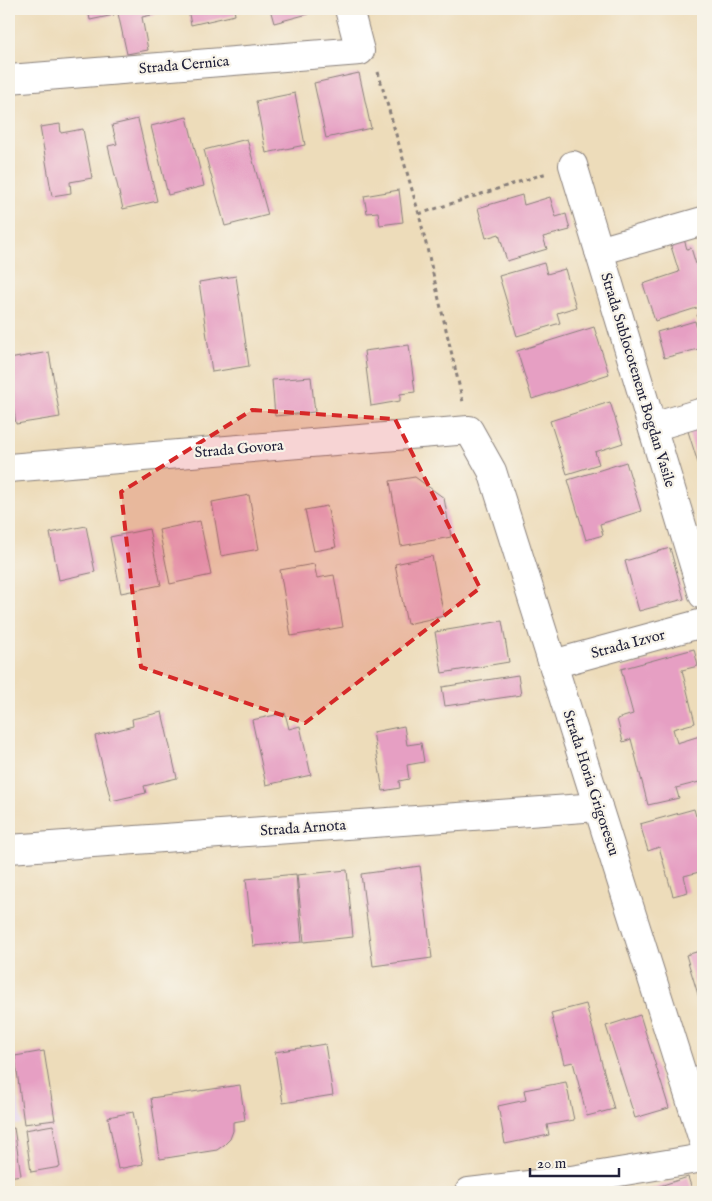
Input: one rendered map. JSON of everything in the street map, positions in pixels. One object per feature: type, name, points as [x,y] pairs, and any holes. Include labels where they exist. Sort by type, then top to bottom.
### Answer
[{"type":"street","points":[[349,9],[360,51]]},
{"type":"street","name":"Strada Cernica","points":[[9,79],[360,51]]},
{"type":"street","name":"Strada Sublocotenent Bogdan Vasile","points":[[573,165],[703,595]]},
{"type":"street","points":[[599,251],[703,220]]},
{"type":"street","points":[[653,427],[703,412]]},
{"type":"street","name":"Strada Govora","points":[[9,468],[469,430]]},
{"type":"street","name":"Strada Horia Grigorescu","points":[[469,430],[492,471],[703,1140]]},
{"type":"street","name":"Strada Izvor","points":[[553,664],[703,623]]},
{"type":"street","name":"Strada Arnota","points":[[9,849],[598,807]]},
{"type":"street","points":[[469,1192],[571,1180],[703,1158]]},
{"type":"path","points":[[360,51],[375,61],[419,214],[469,430]]},
{"type":"path","points":[[419,214],[573,165]]},
{"type":"highlighted area","points":[[252,410],[395,419],[480,588],[305,723],[141,667],[121,492]]},
{"type":"shaded area","points":[[9,1045],[22,1124],[9,1126]]},
{"type":"building","points":[[88,9],[112,9],[114,15],[90,20]]},
{"type":"building","points":[[117,9],[170,9],[171,11],[142,17],[148,50],[127,54]]},
{"type":"building","points":[[188,9],[234,9],[235,15],[191,25]]},
{"type":"building","points":[[270,9],[307,9],[308,14],[274,23]]},
{"type":"building","points":[[359,73],[371,128],[326,138],[314,83]]},
{"type":"building","points":[[295,93],[305,145],[266,153],[256,101]]},
{"type":"building","points":[[187,117],[204,186],[168,195],[151,126]]},
{"type":"building","points":[[138,119],[157,201],[123,209],[108,146],[117,144],[112,125]]},
{"type":"building","points":[[60,124],[61,133],[83,129],[92,178],[70,182],[71,193],[52,196],[40,127]]},
{"type":"building","points":[[247,139],[268,215],[225,226],[204,150]]},
{"type":"building","points":[[399,190],[403,222],[380,225],[378,212],[367,213],[364,196]]},
{"type":"building","points":[[522,195],[524,205],[550,197],[556,217],[566,214],[570,230],[543,237],[547,249],[507,261],[499,234],[486,238],[478,208]]},
{"type":"building","points":[[683,236],[687,249],[691,248],[699,274],[703,273],[703,306],[655,321],[643,284],[679,272],[669,240]]},
{"type":"building","points":[[544,263],[547,274],[565,269],[576,307],[557,313],[560,323],[517,336],[499,276]]},
{"type":"building","points":[[236,276],[249,366],[212,372],[199,282]]},
{"type":"building","points":[[703,313],[703,336],[697,315]]},
{"type":"building","points":[[695,321],[702,348],[664,358],[657,332]]},
{"type":"building","points":[[594,327],[609,374],[532,399],[517,351]]},
{"type":"building","points":[[409,345],[415,392],[400,394],[400,401],[371,406],[364,351]]},
{"type":"building","points":[[49,352],[60,417],[16,424],[9,379],[9,359]]},
{"type":"building","points":[[311,377],[315,412],[275,416],[272,380]]},
{"type":"building","points":[[610,402],[623,443],[595,452],[599,464],[567,474],[550,421]]},
{"type":"building","points":[[703,422],[703,479],[687,428]]},
{"type":"building","points":[[626,462],[641,511],[600,524],[603,535],[586,540],[568,480]]},
{"type":"building","points":[[415,477],[444,498],[451,537],[401,546],[390,481]]},
{"type":"building","points":[[249,495],[259,549],[221,556],[212,502]]},
{"type":"building","points":[[327,506],[336,547],[314,551],[305,510]]},
{"type":"building","points":[[200,521],[211,575],[170,584],[159,530]]},
{"type":"building","points":[[86,526],[95,572],[59,580],[50,533]]},
{"type":"building","points":[[149,529],[161,585],[121,593],[110,537]]},
{"type":"building","points":[[670,548],[684,599],[639,611],[625,561]]},
{"type":"building","points":[[432,556],[444,616],[407,624],[395,564]]},
{"type":"building","points":[[314,564],[317,578],[334,575],[343,627],[291,636],[280,570]]},
{"type":"building","points":[[502,621],[509,662],[442,673],[435,632]]},
{"type":"building","points":[[694,649],[698,666],[682,670],[695,723],[673,729],[677,743],[703,735],[703,781],[676,788],[679,798],[648,805],[631,739],[623,742],[617,719],[633,714],[621,669]]},
{"type":"building","points":[[518,675],[521,695],[445,706],[442,687]]},
{"type":"building","points":[[162,712],[177,778],[144,786],[146,793],[111,801],[95,736],[133,726],[132,719]]},
{"type":"building","points":[[285,713],[289,729],[300,726],[311,775],[266,785],[252,720]]},
{"type":"building","points":[[404,726],[407,745],[421,743],[424,762],[407,765],[409,779],[399,781],[400,788],[383,791],[373,732]]},
{"type":"building","points":[[694,809],[696,816],[703,814],[703,871],[684,876],[688,892],[673,896],[659,847],[648,851],[640,824]]},
{"type":"building","points":[[420,866],[432,958],[373,966],[361,874]]},
{"type":"building","points":[[347,870],[353,937],[304,942],[297,875]]},
{"type":"building","points":[[296,874],[302,942],[253,946],[246,879]]},
{"type":"building","points":[[703,950],[703,1011],[686,955]]},
{"type":"building","points":[[586,1004],[614,1109],[587,1116],[573,1062],[564,1064],[551,1013]]},
{"type":"building","points":[[640,1015],[669,1108],[635,1118],[606,1026]]},
{"type":"building","points":[[325,1044],[333,1095],[283,1103],[275,1052]]},
{"type":"building","points":[[44,1051],[55,1120],[24,1124],[15,1056]]},
{"type":"building","points":[[9,1052],[14,1081],[9,1082]]},
{"type":"building","points":[[566,1082],[574,1120],[547,1125],[549,1135],[505,1144],[498,1106],[526,1100],[524,1090]]},
{"type":"building","points":[[240,1085],[245,1120],[233,1122],[233,1131],[230,1139],[224,1145],[217,1150],[160,1159],[151,1098]]},
{"type":"building","points":[[133,1112],[143,1164],[118,1169],[108,1117]]},
{"type":"building","points":[[53,1125],[60,1167],[31,1172],[25,1130]]},
{"type":"building","points":[[14,1128],[21,1175],[9,1177],[9,1129]]},
{"type":"building","points":[[688,1177],[693,1192],[641,1192]]}]
